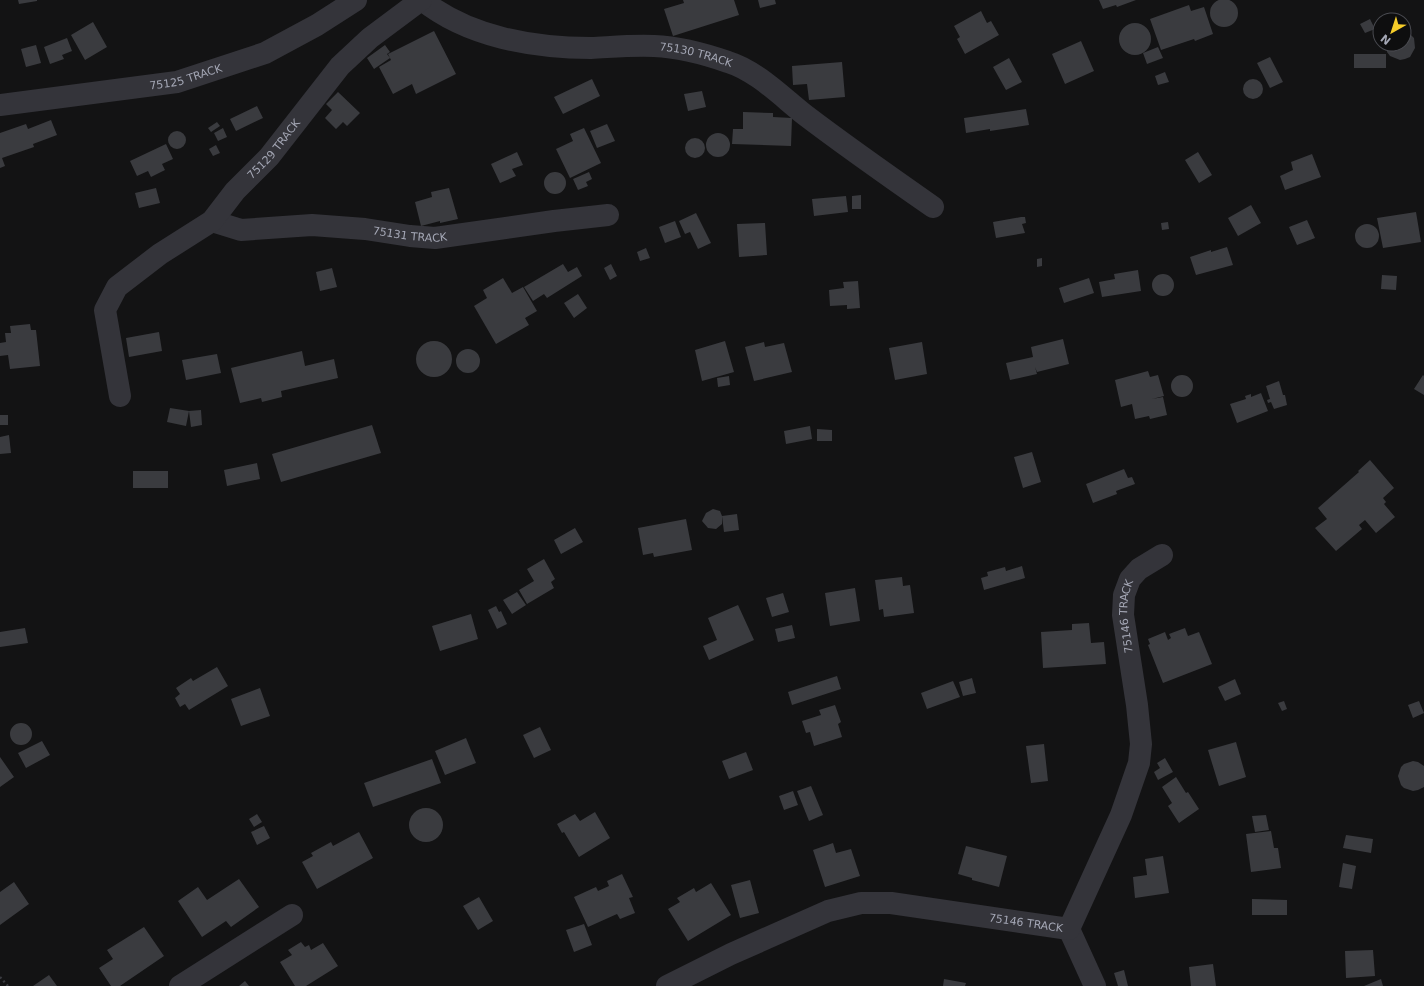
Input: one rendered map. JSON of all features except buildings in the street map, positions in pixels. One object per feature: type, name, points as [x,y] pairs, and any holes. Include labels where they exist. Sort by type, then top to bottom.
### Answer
[{"type":"street","name":"75125 TRACK","points":[[0,105],[177,82],[265,53],[317,25],[356,0]]},
{"type":"street","name":"75130 TRACK","points":[[421,0],[433,9],[453,20],[480,31],[535,45],[592,48],[655,46],[686,51],[729,62],[756,76],[862,157],[933,207]]},
{"type":"street","name":"75129 TRACK","points":[[120,396],[105,310],[118,287],[160,254],[212,221],[235,192],[269,157],[340,66],[370,38],[421,0]]},
{"type":"street","name":"75131 TRACK","points":[[212,221],[241,230],[312,225],[365,229],[410,236],[435,238],[608,215]]},
{"type":"street","name":"75146 TRACK","points":[[667,986],[731,954],[828,911],[861,904],[891,903],[1069,929],[1121,814],[1139,764],[1141,744],[1135,691],[1123,615],[1124,595],[1130,579],[1139,569],[1162,555]]},
{"type":"street","points":[[180,986],[292,915]]},
{"type":"street","points":[[1069,929],[1095,986]]},
{"type":"path","points":[[0,977],[8,986]]}]
